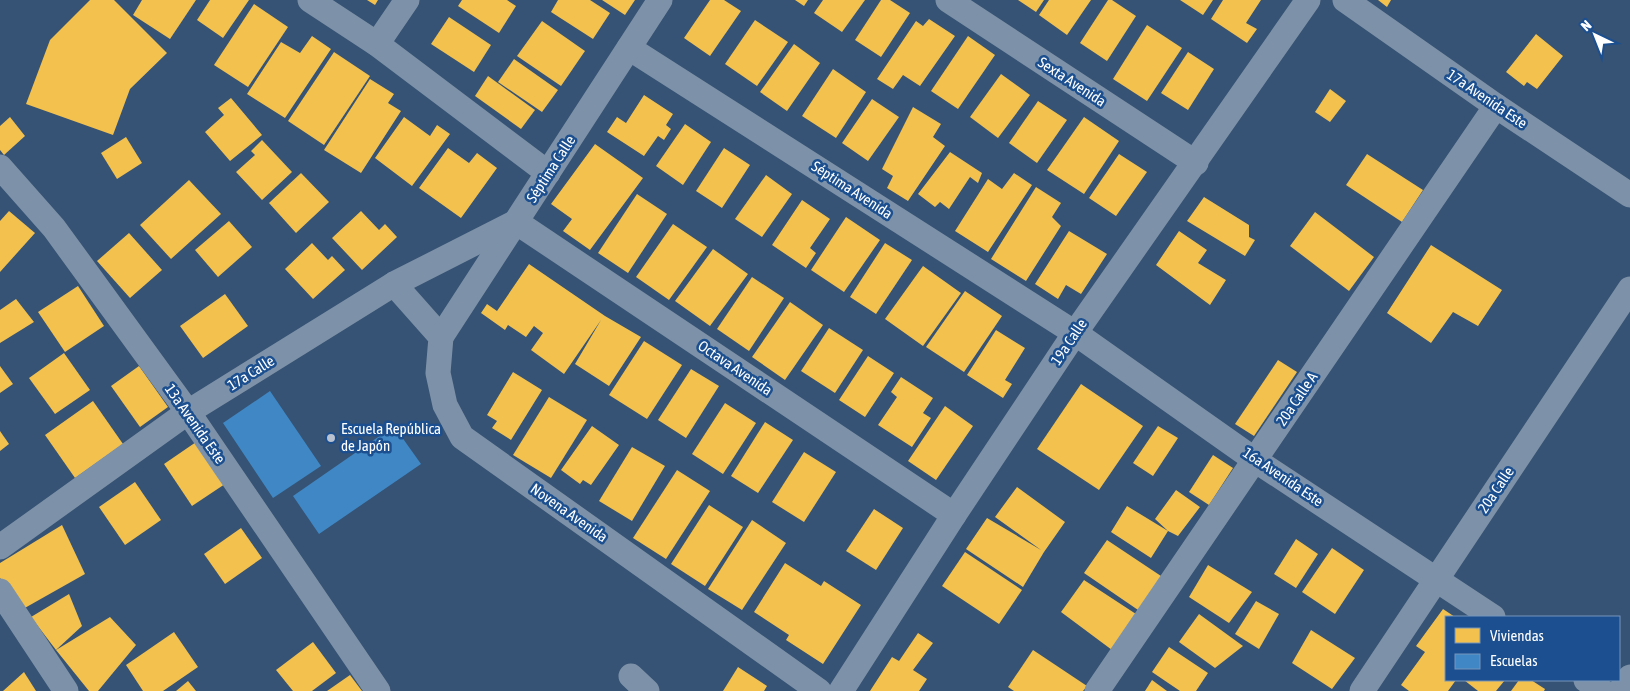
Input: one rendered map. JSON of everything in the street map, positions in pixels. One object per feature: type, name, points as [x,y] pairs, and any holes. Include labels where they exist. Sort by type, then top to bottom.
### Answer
[{"type":"street","points":[[310,0],[377,44],[548,173]]},
{"type":"street","points":[[377,44],[407,0]]},
{"type":"street","name":"Séptima Calle","points":[[441,338],[660,0]]},
{"type":"street","name":"Sexta Avenida","points":[[948,0],[1196,163]]},
{"type":"street","name":"19a Calle","points":[[840,691],[1075,333],[1196,163],[1308,0]]},
{"type":"street","name":"17a Avenida Este","points":[[1345,0],[1496,106],[1630,195]]},
{"type":"street","name":"Séptima Avenida","points":[[629,48],[1075,333]]},
{"type":"street","name":"20a Calle A","points":[[1096,691],[1496,106]]},
{"type":"street","name":"13a Avenida Este","points":[[0,167],[54,228],[188,412],[378,691]]},
{"type":"street","name":"17a Calle","points":[[0,548],[188,412],[394,284],[516,222]]},
{"type":"street","name":"Octava Avenida","points":[[516,222],[954,515]]},
{"type":"street","points":[[394,284],[441,338]]},
{"type":"street","name":"20a Calle","points":[[1362,691],[1630,289]]},
{"type":"street","name":"16a Avenida Este","points":[[1075,333],[1255,460],[1492,616]]},
{"type":"street","name":"Novena Avenida","points":[[441,338],[438,373],[445,405],[462,437],[819,691]]},
{"type":"street","points":[[0,591],[66,691]]},
{"type":"street","points":[[1620,691],[1630,677]]},
{"type":"street","points":[[1587,681],[1602,691]]},
{"type":"building: Viviendas","points":[[90,0],[114,0],[167,53],[130,89],[113,135],[26,104],[50,40]]},
{"type":"building: Viviendas","points":[[142,0],[196,0],[170,39],[133,15]]},
{"type":"building: Viviendas","points":[[210,0],[249,0],[223,38],[197,20]]},
{"type":"building: Viviendas","points":[[367,0],[378,0],[375,5]]},
{"type":"building: Viviendas","points":[[462,0],[507,0],[516,6],[499,33],[458,6]]},
{"type":"building: Viviendas","points":[[558,0],[590,0],[610,13],[593,39],[551,12]]},
{"type":"building: Viviendas","points":[[602,0],[635,0],[625,15]]},
{"type":"building: Viviendas","points":[[710,0],[724,0],[741,11],[710,56],[684,38]]},
{"type":"building: Viviendas","points":[[795,0],[808,0],[804,6]]},
{"type":"building: Viviendas","points":[[823,0],[865,0],[842,32],[814,13]]},
{"type":"building: Viviendas","points":[[881,0],[890,0],[910,13],[881,57],[855,40]]},
{"type":"building: Viviendas","points":[[1018,0],[1044,0],[1036,12]]},
{"type":"building: Viviendas","points":[[1049,0],[1091,0],[1067,35],[1039,15]]},
{"type":"building: Viviendas","points":[[1108,0],[1112,0],[1136,16],[1107,61],[1080,43]]},
{"type":"building: Viviendas","points":[[1180,0],[1213,0],[1203,15]]},
{"type":"building: Viviendas","points":[[1223,0],[1261,0],[1246,23],[1257,29],[1247,43],[1211,19]]},
{"type":"building: Viviendas","points":[[1378,0],[1391,0],[1387,7]]},
{"type":"building: Viviendas","points":[[254,4],[288,27],[248,87],[214,65]]},
{"type":"building: Viviendas","points":[[449,17],[491,45],[474,72],[431,44]]},
{"type":"building: Viviendas","points":[[929,19],[955,36],[920,86],[903,75],[893,89],[877,79],[916,21],[923,26]]},
{"type":"building: Viviendas","points":[[755,20],[788,42],[757,86],[725,64]]},
{"type":"building: Viviendas","points":[[542,21],[585,51],[561,86],[517,56]]},
{"type":"building: Viviendas","points":[[1147,25],[1182,48],[1147,101],[1113,79]]},
{"type":"building: Viviendas","points":[[1536,34],[1563,56],[1537,89],[1527,82],[1524,86],[1506,72]]},
{"type":"building: Viviendas","points":[[312,36],[331,49],[285,118],[247,94],[281,42],[300,53]]},
{"type":"building: Viviendas","points":[[968,36],[995,55],[958,109],[931,91]]},
{"type":"building: Viviendas","points":[[794,44],[820,63],[787,111],[760,92]]},
{"type":"building: Viviendas","points":[[334,52],[370,76],[324,145],[288,121]]},
{"type":"building: Viviendas","points":[[1188,52],[1214,69],[1188,110],[1161,93]]},
{"type":"building: Viviendas","points":[[514,59],[558,90],[542,112],[498,82]]},
{"type":"building: Viviendas","points":[[833,69],[866,92],[836,138],[802,116]]},
{"type":"building: Viviendas","points":[[1001,74],[1030,95],[998,138],[970,117]]},
{"type":"building: Viviendas","points":[[488,76],[535,110],[521,129],[475,96]]},
{"type":"building: Viviendas","points":[[370,79],[394,94],[388,103],[401,111],[361,173],[324,150]]},
{"type":"building: Viviendas","points":[[1330,89],[1346,101],[1330,122],[1315,112]]},
{"type":"building: Viviendas","points":[[644,95],[673,114],[666,125],[671,129],[664,140],[658,136],[644,156],[607,132],[617,117],[626,123]]},
{"type":"building: Viviendas","points":[[231,98],[262,135],[230,161],[205,132],[224,115],[218,108]]},
{"type":"building: Viviendas","points":[[872,99],[899,117],[868,161],[842,143]]},
{"type":"building: Viviendas","points":[[1038,101],[1067,120],[1037,163],[1009,143]]},
{"type":"building: Viviendas","points":[[913,107],[941,124],[933,137],[945,146],[908,201],[887,188],[893,176],[882,169]]},
{"type":"building: Viviendas","points":[[10,117],[25,136],[4,155],[0,150],[0,126]]},
{"type":"building: Viviendas","points":[[404,117],[430,136],[437,125],[450,134],[412,186],[375,158]]},
{"type":"building: Viviendas","points":[[1084,117],[1119,141],[1084,194],[1047,170]]},
{"type":"building: Viviendas","points":[[685,124],[711,142],[683,185],[656,166]]},
{"type":"building: Viviendas","points":[[126,137],[142,163],[117,179],[101,153]]},
{"type":"building: Viviendas","points":[[262,140],[292,172],[262,200],[236,172],[255,155],[251,151]]},
{"type":"building: Viviendas","points":[[595,144],[643,178],[590,250],[563,231],[572,219],[551,204]]},
{"type":"building: Viviendas","points":[[448,148],[469,163],[477,153],[497,168],[461,218],[419,188]]},
{"type":"building: Viviendas","points":[[724,148],[750,165],[722,208],[696,191]]},
{"type":"building: Viviendas","points":[[950,152],[982,173],[978,183],[970,177],[949,209],[940,202],[935,207],[918,194]]},
{"type":"building: Viviendas","points":[[1119,154],[1147,172],[1116,216],[1089,198]]},
{"type":"building: Viviendas","points":[[1367,154],[1423,190],[1402,222],[1346,185]]},
{"type":"building: Viviendas","points":[[301,173],[329,202],[296,233],[269,203]]},
{"type":"building: Viviendas","points":[[1014,173],[1032,185],[988,252],[955,231],[988,179],[1002,189]]},
{"type":"building: Viviendas","points":[[766,175],[792,194],[762,237],[735,219]]},
{"type":"building: Viviendas","points":[[189,180],[221,214],[171,259],[140,225]]},
{"type":"building: Viviendas","points":[[1036,187],[1061,203],[1052,217],[1061,226],[1026,281],[991,259]]},
{"type":"building: Viviendas","points":[[637,194],[667,214],[628,273],[598,253]]},
{"type":"building: Viviendas","points":[[1204,197],[1249,225],[1249,237],[1255,240],[1245,256],[1187,221]]},
{"type":"building: Viviendas","points":[[802,200],[830,219],[810,248],[816,253],[806,268],[772,245]]},
{"type":"building: Viviendas","points":[[9,211],[35,233],[0,272],[0,221]]},
{"type":"building: Viviendas","points":[[361,211],[379,230],[385,224],[397,237],[362,270],[332,238]]},
{"type":"building: Viviendas","points":[[1315,212],[1374,257],[1349,291],[1290,246]]},
{"type":"building: Viviendas","points":[[846,217],[880,240],[844,292],[811,270]]},
{"type":"building: Viviendas","points":[[229,221],[252,247],[218,277],[195,250]]},
{"type":"building: Viviendas","points":[[673,224],[707,247],[669,300],[636,277]]},
{"type":"building: Viviendas","points":[[1069,231],[1107,254],[1081,294],[1066,285],[1058,299],[1035,284]]},
{"type":"building: Viviendas","points":[[1179,231],[1207,250],[1198,263],[1226,280],[1210,305],[1156,265]]},
{"type":"building: Viviendas","points":[[129,233],[162,270],[130,298],[97,261]]},
{"type":"building: Viviendas","points":[[312,243],[328,260],[332,256],[345,270],[313,299],[285,269]]},
{"type":"building: Viviendas","points":[[885,243],[912,260],[876,314],[850,297]]},
{"type":"building: Viviendas","points":[[1431,245],[1502,290],[1478,326],[1453,312],[1431,343],[1387,313]]},
{"type":"building: Viviendas","points":[[713,249],[748,274],[710,326],[675,301]]},
{"type":"building: Viviendas","points":[[529,264],[605,316],[641,337],[609,386],[575,364],[601,320],[564,374],[531,350],[543,333],[534,326],[526,337],[508,325],[505,330],[481,313],[487,304],[497,311]]},
{"type":"building: Viviendas","points":[[923,266],[961,293],[923,346],[885,319]]},
{"type":"building: Viviendas","points":[[752,277],[784,298],[749,351],[717,329]]},
{"type":"building: Viviendas","points":[[78,286],[104,326],[65,352],[38,312]]},
{"type":"building: Viviendas","points":[[965,291],[1002,316],[964,372],[926,347]]},
{"type":"building: Viviendas","points":[[225,294],[248,326],[203,358],[180,326]]},
{"type":"building: Viviendas","points":[[16,299],[34,322],[0,343],[0,310]]},
{"type":"building: Viviendas","points":[[790,302],[823,325],[785,380],[752,357]]},
{"type":"building: Viviendas","points":[[829,328],[863,350],[835,393],[801,371]]},
{"type":"building: Viviendas","points":[[996,330],[1025,348],[1005,380],[1012,384],[1003,398],[967,375]]},
{"type":"building: Viviendas","points":[[644,341],[682,365],[647,419],[609,395]]},
{"type":"building: Viviendas","points":[[64,353],[90,390],[55,414],[29,378]]},
{"type":"building: Viviendas","points":[[868,356],[894,373],[865,417],[839,400]]},
{"type":"building: Viviendas","points":[[1278,360],[1297,372],[1254,436],[1235,424]]},
{"type":"building: Viviendas","points":[[0,366],[13,384],[0,393]]},
{"type":"building: Viviendas","points":[[139,366],[168,407],[140,427],[111,386]]},
{"type":"building: Viviendas","points":[[691,369],[719,386],[686,438],[658,420]]},
{"type":"building: Viviendas","points":[[513,372],[542,390],[511,440],[492,428],[497,421],[487,415]]},
{"type":"building: Viviendas","points":[[901,377],[933,398],[923,413],[931,418],[912,447],[878,425],[897,397],[891,392]]},
{"type":"building: Viviendas","points":[[1081,384],[1143,426],[1099,490],[1037,449]]},
{"type":"building: Viviendas","points":[[549,397],[587,420],[551,478],[513,455]]},
{"type":"building: Viviendas","points":[[93,401],[123,444],[75,478],[45,435]]},
{"type":"building: Viviendas","points":[[725,403],[756,423],[723,474],[692,454]]},
{"type":"building: Viviendas","points":[[945,406],[973,426],[936,480],[908,461]]},
{"type":"building: Viviendas","points":[[765,422],[793,440],[758,493],[731,476]]},
{"type":"building: Viviendas","points":[[592,426],[619,445],[591,485],[583,480],[580,484],[561,470]]},
{"type":"building: Viviendas","points":[[1158,426],[1178,438],[1153,476],[1133,463]]},
{"type":"building: Viviendas","points":[[0,431],[9,444],[0,451]]},
{"type":"building: Viviendas","points":[[199,440],[228,482],[192,506],[164,464]]},
{"type":"building: Viviendas","points":[[632,447],[665,466],[632,521],[599,501]]},
{"type":"building: Viviendas","points":[[804,452],[836,472],[804,522],[772,502]]},
{"type":"building: Viviendas","points":[[1213,455],[1233,468],[1209,505],[1189,492]]},
{"type":"building: Viviendas","points":[[677,470],[710,491],[666,559],[633,538]]},
{"type":"building: Viviendas","points":[[135,482],[161,520],[125,545],[99,507]]},
{"type":"building: Viviendas","points":[[1017,487],[1065,522],[1023,587],[966,549],[987,518],[1041,550],[995,517]]},
{"type":"building: Viviendas","points":[[1176,490],[1200,507],[1178,536],[1168,531],[1155,519]]},
{"type":"building: Viviendas","points":[[709,505],[743,527],[705,586],[671,564]]},
{"type":"building: Viviendas","points":[[1127,506],[1168,531],[1151,558],[1111,532]]},
{"type":"building: Viviendas","points":[[874,509],[903,528],[876,570],[846,551]]},
{"type":"building: Viviendas","points":[[752,520],[786,543],[742,610],[708,589]]},
{"type":"building: Viviendas","points":[[62,525],[85,574],[23,609],[0,578],[0,563]]},
{"type":"building: Viviendas","points":[[241,528],[262,558],[225,584],[204,554]]},
{"type":"building: Viviendas","points":[[1296,539],[1318,554],[1296,588],[1274,574]]},
{"type":"building: Viviendas","points":[[1107,540],[1164,578],[1141,612],[1084,573]]},
{"type":"building: Viviendas","points":[[1332,548],[1364,570],[1335,614],[1302,592]]},
{"type":"building: Viviendas","points":[[965,552],[1022,590],[999,624],[942,586]]},
{"type":"building: Viviendas","points":[[785,563],[821,586],[824,581],[861,605],[823,664],[786,640],[789,635],[754,612]]},
{"type":"building: Viviendas","points":[[1208,565],[1252,592],[1229,623],[1189,597]]},
{"type":"building: Viviendas","points":[[1084,580],[1136,614],[1112,650],[1061,612]]},
{"type":"building: Viviendas","points":[[69,594],[82,626],[56,650],[31,617]]},
{"type":"building: Viviendas","points":[[1256,601],[1279,614],[1259,649],[1235,634]]},
{"type":"building: Viviendas","points":[[1443,609],[1454,616],[1445,616],[1445,681],[1455,681],[1448,691],[1409,691],[1401,685],[1425,652],[1416,646]]},
{"type":"building: Viviendas","points":[[1199,614],[1243,646],[1215,668],[1179,642]]},
{"type":"building: Viviendas","points":[[110,617],[136,645],[98,691],[89,691],[56,650]]},
{"type":"building: Viviendas","points":[[1311,630],[1355,658],[1332,689],[1292,663]]},
{"type":"building: Viviendas","points":[[174,632],[198,667],[163,691],[143,691],[126,665]]},
{"type":"building: Viviendas","points":[[918,633],[933,643],[913,670],[927,679],[919,691],[870,691],[892,657],[899,661]]},
{"type":"building: Viviendas","points":[[313,642],[336,673],[312,691],[293,691],[276,670]]},
{"type":"building: Viviendas","points":[[1169,647],[1208,673],[1196,691],[1180,691],[1152,672]]},
{"type":"building: Viviendas","points":[[1033,650],[1087,686],[1083,691],[1014,691],[1008,687]]},
{"type":"building: Viviendas","points":[[738,667],[767,686],[764,691],[723,691]]},
{"type":"building: Viviendas","points":[[24,672],[36,691],[3,691]]},
{"type":"building: Viviendas","points":[[350,675],[362,691],[327,691]]},
{"type":"building: Viviendas","points":[[1152,680],[1167,691],[1145,691]]},
{"type":"building: Viviendas","points":[[188,681],[196,691],[176,691]]},
{"type":"building: Viviendas","points":[[1465,681],[1504,681],[1496,691],[1478,691]]},
{"type":"building: Viviendas","points":[[1518,681],[1533,681],[1545,689],[1544,691],[1511,691]]},
{"type":"building: Escuelas","points":[[270,391],[321,466],[273,498],[223,423]]},
{"type":"building: Escuelas","points":[[394,426],[421,464],[319,534],[293,496]]},
{"type":"place","name":"Escuela República de Japón","points":[[331,438]]}]
